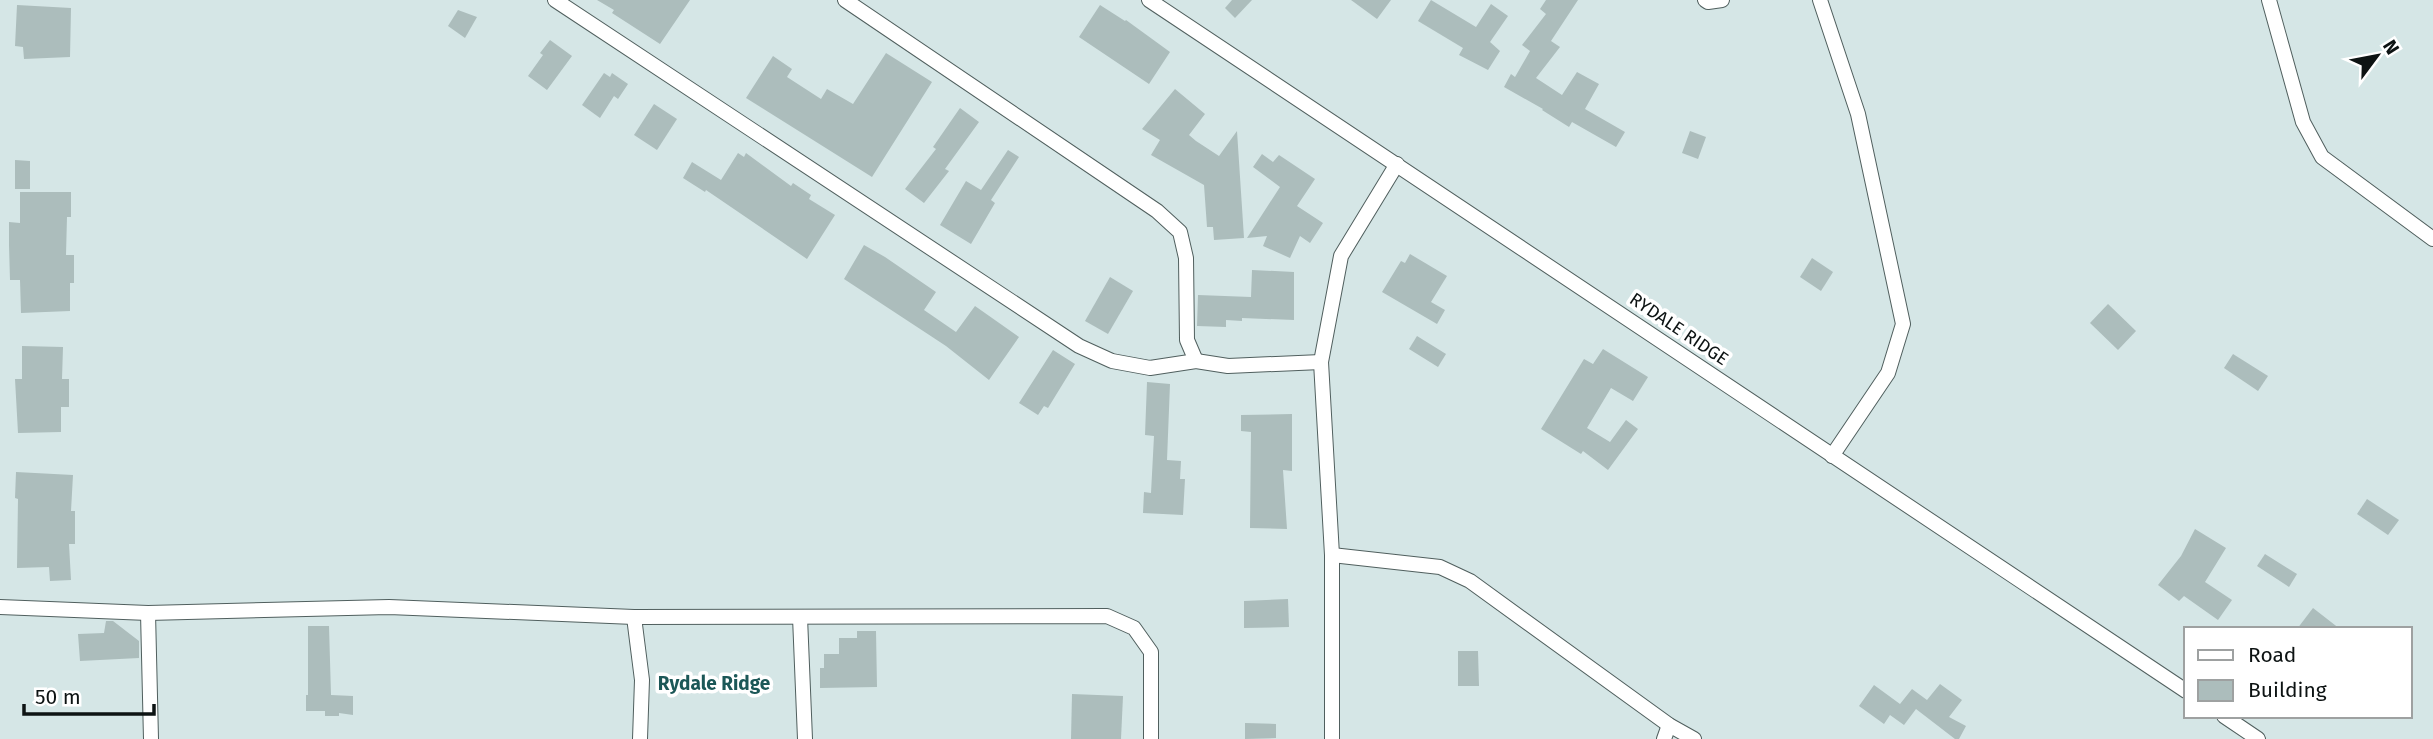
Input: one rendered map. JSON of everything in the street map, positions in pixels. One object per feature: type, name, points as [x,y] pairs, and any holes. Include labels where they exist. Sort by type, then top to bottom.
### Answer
[{"type":"street","points":[[555,0],[1079,346],[1112,361],[1150,368],[1196,361],[1228,366],[1321,362]]},
{"type":"street","points":[[845,0],[1157,211],[1180,232],[1186,258],[1187,340],[1196,361]]},
{"type":"street","name":"RYDALE RIDGE","points":[[1149,0],[2184,690]]},
{"type":"street","points":[[1705,0],[1722,0]]},
{"type":"street","points":[[1820,0],[1858,114],[1903,324],[1888,373],[1832,456]]},
{"type":"street","points":[[2269,0],[2302,122],[2322,157],[2433,239]]},
{"type":"street","points":[[1332,739],[1332,555],[1321,362],[1341,256],[1397,164]]},
{"type":"street","points":[[1332,555],[1440,568],[1470,581],[1666,732],[1694,739]]},
{"type":"street","points":[[0,607],[148,613],[389,607],[634,617],[1107,616],[1134,628],[1151,652],[1151,739]]},
{"type":"street","points":[[148,613],[151,739]]},
{"type":"street","points":[[634,617],[642,680],[640,739]]},
{"type":"street","points":[[800,617],[804,739]]},
{"type":"street","points":[[2227,718],[2258,739]]},
{"type":"building","points":[[597,0],[690,0],[660,44]]},
{"type":"building","points":[[1232,0],[1252,0],[1235,18],[1225,8]]},
{"type":"building","points":[[1351,0],[1391,0],[1377,19]]},
{"type":"building","points":[[1431,0],[1476,27],[1491,4],[1508,16],[1490,42],[1500,51],[1488,70],[1459,55],[1463,48],[1418,21]]},
{"type":"building","points":[[1546,0],[1578,0],[1551,41],[1560,47],[1536,78],[1562,95],[1577,72],[1599,84],[1585,109],[1625,132],[1616,147],[1572,122],[1569,127],[1504,87],[1511,74],[1515,77],[1530,51],[1522,45],[1546,14],[1540,9]]},
{"type":"building","points":[[17,5],[71,8],[70,57],[24,59],[23,47],[15,46]]},
{"type":"building","points":[[1100,5],[1170,52],[1149,84],[1079,37]]},
{"type":"building","points":[[458,10],[477,17],[465,38],[448,26]]},
{"type":"building","points":[[550,40],[572,56],[547,90],[528,76]]},
{"type":"building","points":[[886,53],[932,82],[872,177],[746,98],[773,56],[792,69],[787,77],[821,99],[827,89],[853,104]]},
{"type":"building","points":[[604,73],[610,77],[612,73],[628,84],[618,99],[614,96],[600,118],[582,105]]},
{"type":"building","points":[[1175,89],[1205,114],[1189,135],[1196,141],[1219,156],[1237,131],[1244,238],[1214,240],[1213,227],[1207,227],[1204,185],[1151,155],[1160,140],[1142,129]]},
{"type":"building","points":[[654,104],[677,119],[657,150],[634,135]]},
{"type":"building","points":[[960,108],[979,122],[945,169],[949,171],[924,203],[905,189],[936,149],[933,147]]},
{"type":"building","points":[[1690,131],[1706,137],[1698,159],[1682,153]]},
{"type":"building","points":[[1008,150],[1019,157],[991,200],[995,203],[971,244],[940,225],[966,181],[981,190]]},
{"type":"building","points":[[738,153],[744,157],[746,153],[791,186],[793,183],[811,195],[809,199],[835,215],[807,259],[706,190],[705,192],[683,178],[692,162],[721,180]]},
{"type":"building","points":[[1262,154],[1273,162],[1279,155],[1315,179],[1297,206],[1323,223],[1310,243],[1300,236],[1290,258],[1263,246],[1267,236],[1247,238],[1280,187],[1253,167]]},
{"type":"building","points":[[15,160],[30,161],[30,189],[15,189]]},
{"type":"building","points":[[20,192],[71,192],[66,255],[74,255],[70,311],[21,313],[20,280],[10,280],[9,245],[9,222],[20,223]]},
{"type":"building","points":[[864,245],[936,292],[924,310],[956,332],[975,306],[1019,337],[989,380],[946,346],[844,279]]},
{"type":"building","points":[[1410,254],[1447,276],[1431,302],[1445,310],[1437,324],[1382,292],[1401,261],[1405,263]]},
{"type":"building","points":[[1812,258],[1833,272],[1821,291],[1800,277]]},
{"type":"building","points":[[1252,270],[1294,272],[1294,320],[1242,318],[1242,321],[1226,320],[1226,327],[1197,326],[1198,295],[1251,297]]},
{"type":"building","points":[[1110,277],[1133,291],[1108,334],[1085,321]]},
{"type":"building","points":[[2108,304],[2136,331],[2118,350],[2090,323]]},
{"type":"building","points":[[1417,336],[1446,354],[1438,367],[1409,349]]},
{"type":"building","points":[[22,346],[63,347],[62,379],[69,379],[69,407],[61,407],[61,432],[18,433],[15,379],[22,379]]},
{"type":"building","points":[[1603,349],[1648,377],[1633,401],[1611,388],[1587,428],[1610,442],[1626,420],[1638,429],[1608,470],[1583,451],[1581,454],[1541,429],[1584,359],[1593,364]]},
{"type":"building","points":[[1053,350],[1075,364],[1048,408],[1044,406],[1038,415],[1019,403]]},
{"type":"building","points":[[2233,354],[2268,376],[2258,391],[2224,368]]},
{"type":"building","points":[[1147,382],[1170,384],[1167,460],[1181,461],[1180,479],[1185,479],[1183,515],[1143,513],[1144,492],[1151,493],[1154,436],[1145,435]]},
{"type":"building","points":[[1292,414],[1292,471],[1283,470],[1287,529],[1250,528],[1251,432],[1241,431],[1241,415]]},
{"type":"building","points":[[16,472],[73,475],[71,511],[75,511],[75,544],[69,544],[71,580],[50,581],[49,567],[17,568]]},
{"type":"building","points":[[2367,499],[2399,520],[2388,535],[2357,514]]},
{"type":"building","points":[[2195,529],[2226,548],[2205,582],[2232,600],[2218,620],[2184,596],[2179,601],[2158,585],[2181,556]]},
{"type":"building","points":[[2265,554],[2297,574],[2289,587],[2257,566]]},
{"type":"building","points":[[1288,599],[1289,627],[1244,628],[1244,601]]},
{"type":"building","points":[[2313,608],[2337,627],[2299,627]]},
{"type":"building","points":[[106,621],[113,621],[139,641],[139,658],[80,661],[78,634],[104,633]]},
{"type":"building","points":[[308,626],[329,626],[331,695],[353,696],[353,715],[339,713],[339,716],[325,716],[325,711],[306,711]]},
{"type":"building","points":[[857,631],[876,631],[877,687],[820,688],[820,668],[824,668],[824,654],[839,654],[839,638],[857,638]]},
{"type":"building","points":[[1458,651],[1478,651],[1479,686],[1458,686]]},
{"type":"building","points":[[1940,684],[1962,700],[1949,717],[1966,726],[1959,739],[1955,739],[1916,709],[1904,725],[1890,715],[1884,724],[1859,706],[1874,685],[1900,704],[1912,689],[1927,700]]},
{"type":"building","points":[[1072,694],[1123,696],[1121,739],[1071,739]]},
{"type":"building","points":[[1245,723],[1276,724],[1276,738],[1245,739]]},
{"type":"district","name":"Rydale Ridge","points":[[714,683]]}]
